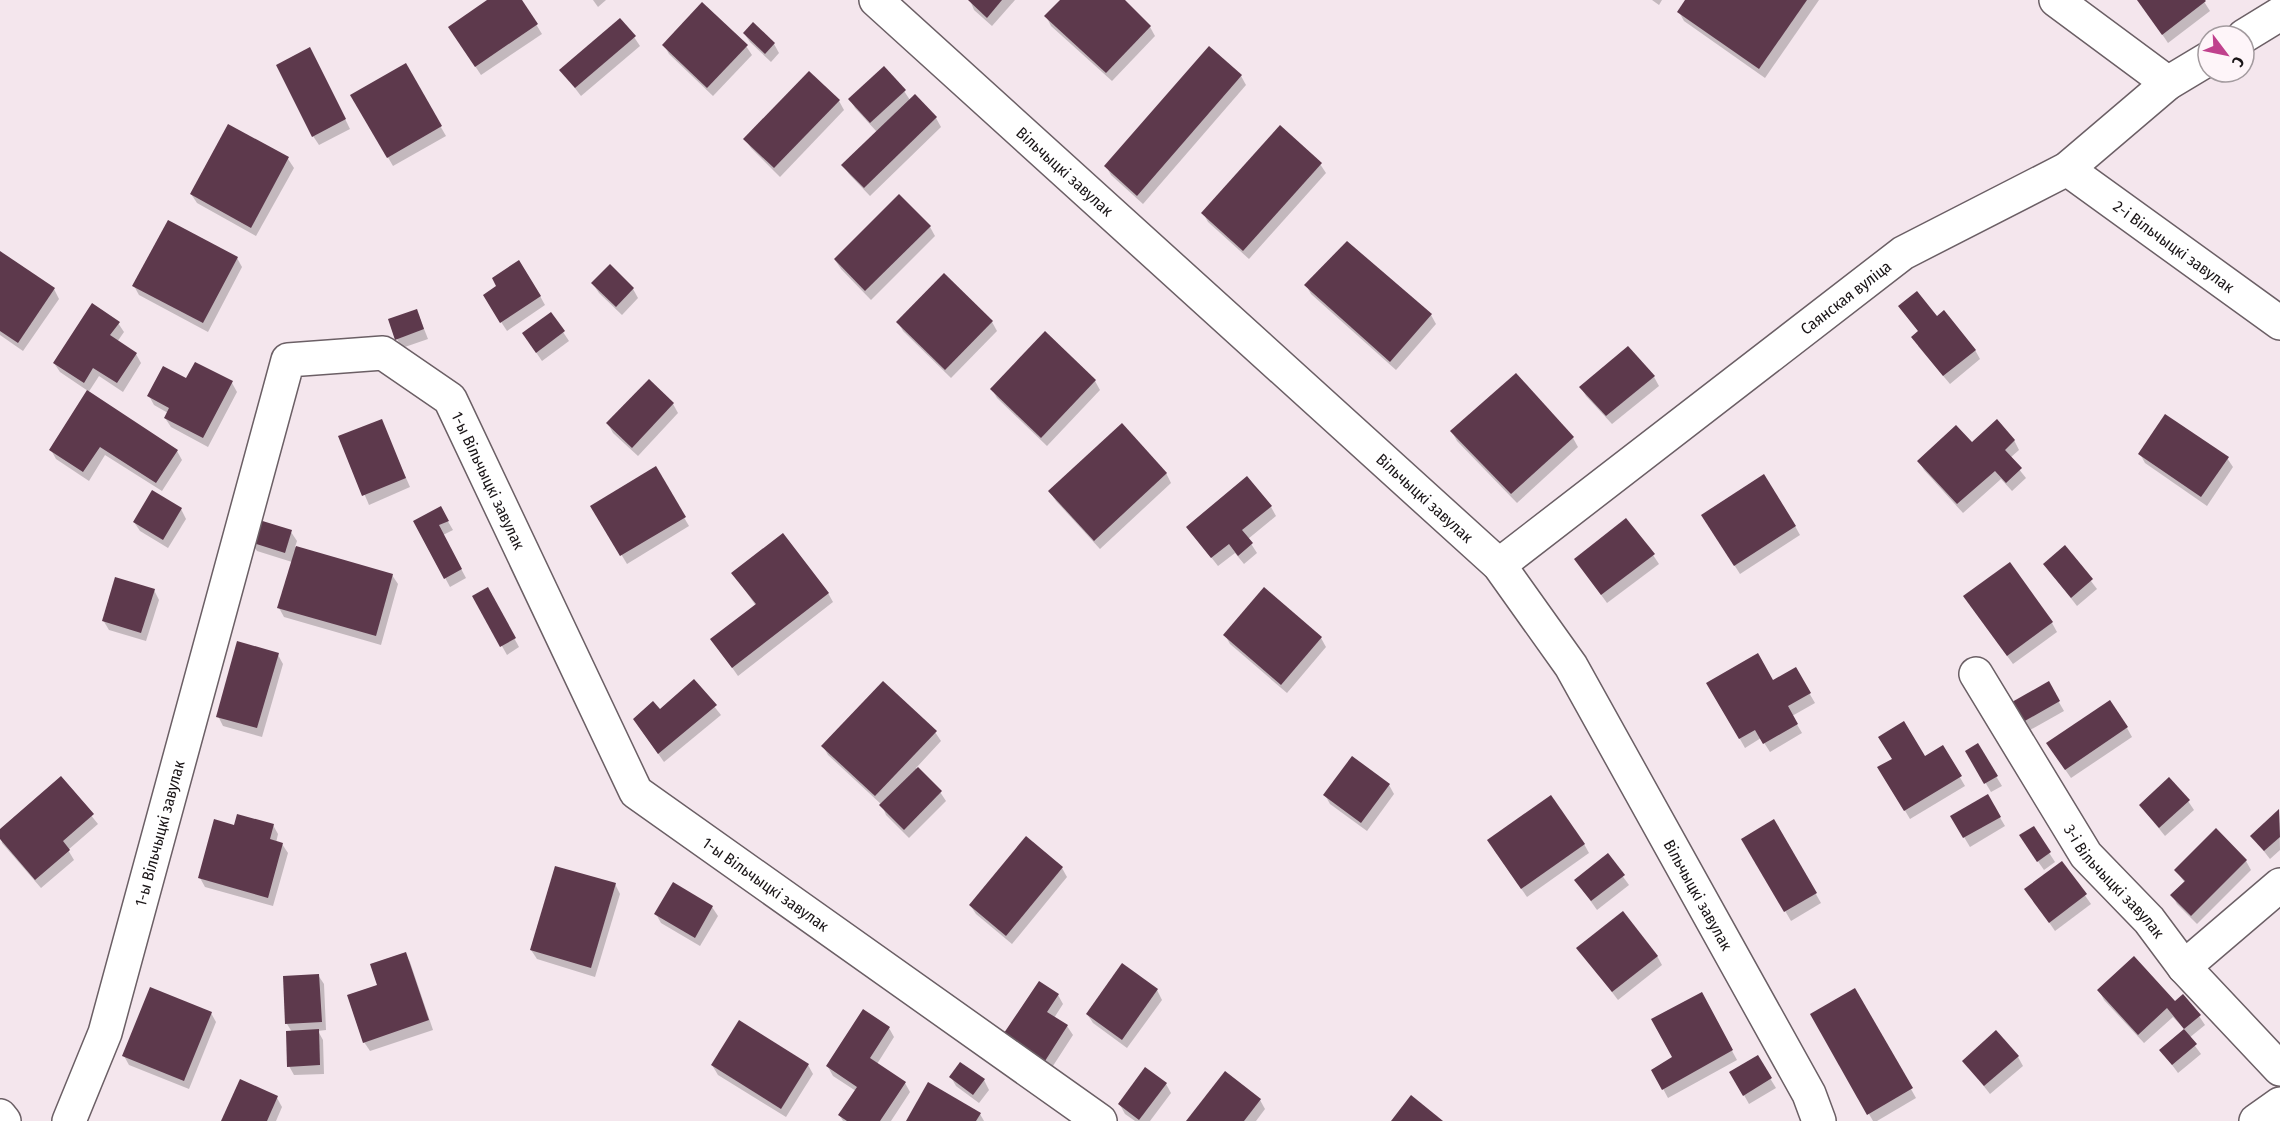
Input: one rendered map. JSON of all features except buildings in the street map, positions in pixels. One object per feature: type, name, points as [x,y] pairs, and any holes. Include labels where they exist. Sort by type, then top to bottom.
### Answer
[{"type":"street","name":"Вільчыцкі завулак","points":[[876,0],[1499,565],[1571,666],[1809,1094],[1819,1121]]},
{"type":"street","points":[[2056,0],[2168,83]]},
{"type":"street","points":[[2256,29],[2280,14]]},
{"type":"street","name":"Саянская вуліца","points":[[1499,565],[1903,252],[2067,169],[2168,83],[2196,66]]},
{"type":"street","name":"2-і Вільчыцкі завулак","points":[[2067,169],[2280,323]]},
{"type":"street","name":"1-ы Вільчыцкі завулак","points":[[69,1121],[105,1033],[288,360],[383,353],[450,399],[636,792],[1100,1121]]},
{"type":"street","name":"3-і Вільчыцкі завулак","points":[[1976,674],[2086,855],[2149,920],[2184,967],[2280,1069]]},
{"type":"street","points":[[2184,967],[2280,885]]},
{"type":"street","points":[[2256,1121],[2280,1104]]},
{"type":"street","points":[[0,1116],[4,1121]]}]
